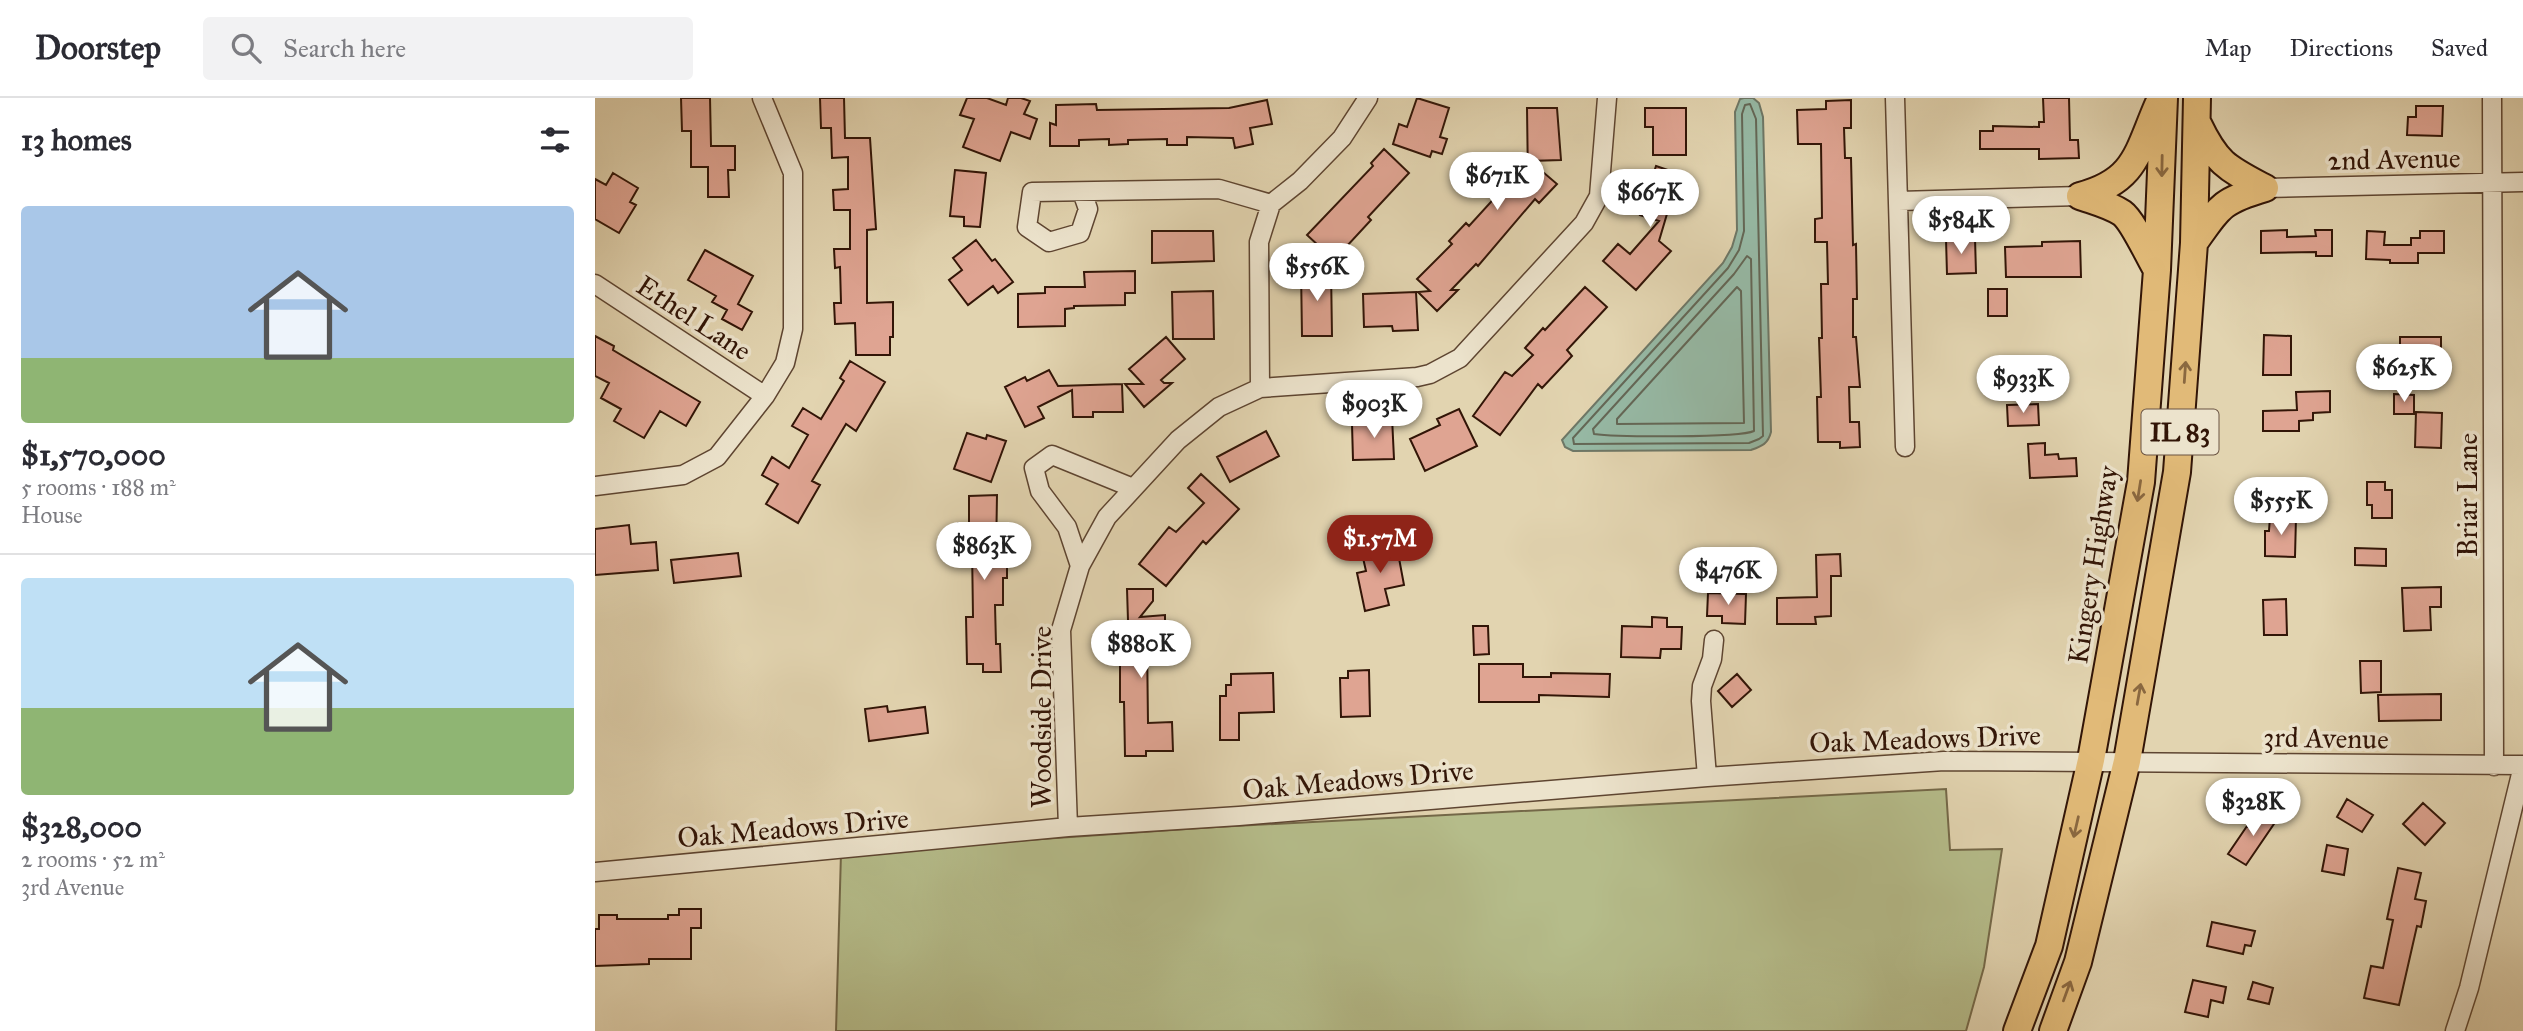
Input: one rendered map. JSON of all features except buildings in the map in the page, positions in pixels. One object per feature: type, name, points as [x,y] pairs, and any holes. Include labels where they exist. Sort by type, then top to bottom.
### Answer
[{"type":"highway","points":[[2080,196],[2112,185],[2128,171],[2162,98]]},
{"type":"highway","name":"Kingery Highway","points":[[2017,1031],[2049,946],[2091,760],[2141,482],[2157,270],[2162,98]]},
{"type":"highway","points":[[2197,110],[2211,151],[2222,163],[2265,188]]},
{"type":"highway","name":"IL 83","points":[[2053,1031],[2077,962],[2127,761],[2177,472],[2194,243],[2197,110]]},
{"type":"highway","points":[[2194,243],[2219,207],[2237,197],[2265,188]]},
{"type":"highway","points":[[2080,196],[2123,214],[2131,222],[2137,238],[2157,270]]},
{"type":"street","points":[[595,486],[683,475],[717,457],[765,396],[785,363],[793,329],[793,173],[762,98]]},
{"type":"street","points":[[1259,388],[1259,242],[1271,204],[1300,181],[1342,138],[1368,98]]},
{"type":"street","name":"Woodside Drive","points":[[1068,827],[1061,630],[1080,566],[1107,517],[1178,440],[1219,407],[1259,388],[1417,377],[1430,374],[1460,358],[1584,223],[1599,196],[1607,98]]},
{"type":"street","points":[[1895,98],[1905,447]]},
{"type":"street","name":"Briar Lane","points":[[2492,98],[2494,766]]},
{"type":"street","name":"2nd Avenue","points":[[2265,188],[2523,182]]},
{"type":"street","points":[[1082,192],[1219,189],[1271,204]]},
{"type":"street","points":[[1899,201],[2080,196]]},
{"type":"street","name":"Ethel Lane","points":[[595,284],[765,396]]},
{"type":"street","points":[[1080,566],[1067,527],[1040,491],[1034,468],[1052,455],[1133,488]]},
{"type":"street","points":[[1707,777],[1701,701],[1702,686],[1712,659],[1714,640]]},
{"type":"street","name":"Oak Meadows Drive","points":[[595,872],[1068,827],[1239,816],[1707,777],[1944,761],[2127,761]]},
{"type":"street","name":"3rd Avenue","points":[[2127,761],[2523,765]]},
{"type":"street","points":[[2455,1031],[2469,988],[2523,765]]},
{"type":"shaded area","points":[[1946,789],[1950,850],[2002,849],[1984,967],[1966,1031],[836,1031],[841,853],[1216,827]]},
{"type":"water","points":[[1753,98],[1759,103],[1763,117],[1771,432],[1768,439],[1751,450],[1573,451],[1565,447],[1562,440],[1723,263],[1732,247],[1737,230],[1735,112],[1740,99]]}]
